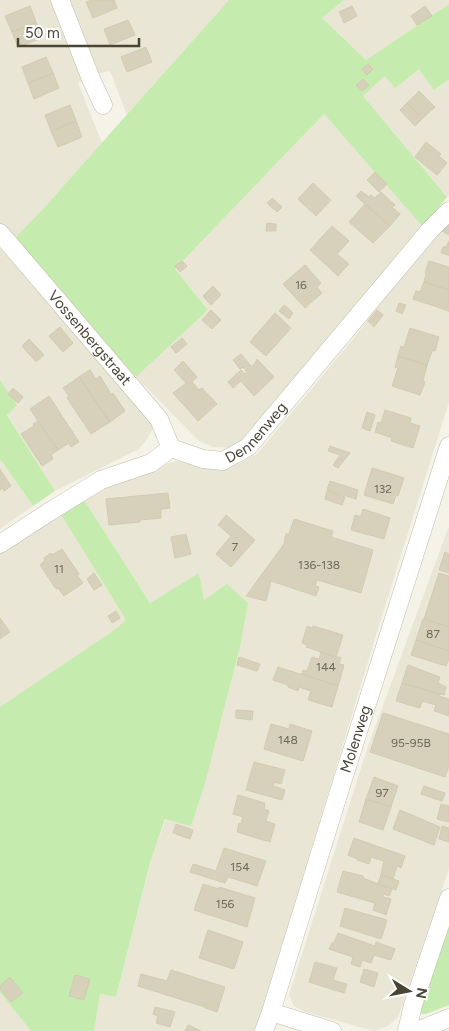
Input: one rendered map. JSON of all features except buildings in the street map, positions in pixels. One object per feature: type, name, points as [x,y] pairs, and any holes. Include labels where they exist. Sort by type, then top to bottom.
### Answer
[{"type":"street","points":[[60,0],[103,105]]},
{"type":"street","name":"Dennenweg","points":[[171,448],[203,459],[224,460],[248,447],[430,230],[449,211]]},
{"type":"street","name":"Vossenbergstraat","points":[[0,233],[159,419],[171,448]]},
{"type":"street","name":"Molenweg","points":[[264,1031],[449,446]]},
{"type":"street","points":[[0,544],[101,480],[151,463],[171,448]]},
{"type":"street","points":[[407,1031],[413,1005],[449,898]]},
{"type":"street","points":[[271,1012],[332,1031]]},
{"type":"street","points":[[417,1031],[449,1018]]},
{"type":"shaded area","points":[[0,0],[53,0],[84,80],[78,83],[102,143],[12,241],[0,226]]},
{"type":"shaded area","points":[[66,0],[229,0],[127,115],[110,71],[96,74]]},
{"type":"shaded area","points":[[344,0],[449,0],[449,4],[366,60],[322,18]]},
{"type":"shaded area","points":[[420,68],[434,90],[449,79],[449,195],[447,197],[363,96],[385,76]]},
{"type":"shaded area","points":[[324,114],[423,227],[246,438],[231,448],[213,447],[199,441],[136,377],[208,310],[175,269]]},
{"type":"shaded area","points":[[449,221],[449,402],[376,635],[263,1009],[254,1031],[94,1031],[100,994],[116,997],[152,857],[166,819],[191,825],[204,787],[204,601],[199,573],[150,603],[84,500],[108,486],[151,472],[176,461],[224,469],[257,454],[353,339],[413,259]]},
{"type":"shaded area","points":[[0,248],[150,419],[153,428],[139,449],[55,491],[7,414],[17,405],[0,380]]},
{"type":"shaded area","points":[[0,459],[33,506],[0,529]]},
{"type":"shaded area","points":[[60,513],[126,620],[0,707],[0,552]]},
{"type":"shaded area","points":[[449,526],[449,869],[398,1017],[388,1026],[374,1031],[305,1012],[294,1006],[289,995],[368,746]]},
{"type":"shaded area","points":[[0,992],[31,1031],[0,1031]]},
{"type":"green space","points":[[229,0],[344,0],[322,18],[366,60],[449,4],[449,79],[434,90],[419,69],[395,88],[385,76],[363,96],[447,197],[423,227],[324,114],[175,269],[208,310],[136,377],[12,241],[43,209]]},
{"type":"green space","points":[[0,380],[17,405],[7,415],[55,491],[33,506],[0,459]]},
{"type":"green space","points":[[84,500],[150,603],[199,573],[204,600],[227,584],[248,603],[240,646],[204,787],[191,826],[165,819],[150,863],[116,997],[100,994],[94,1031],[31,1031],[0,992],[0,707],[126,620],[60,513]]},
{"type":"green space","points":[[449,905],[449,1005],[426,1014],[420,1014],[418,1008]]}]
